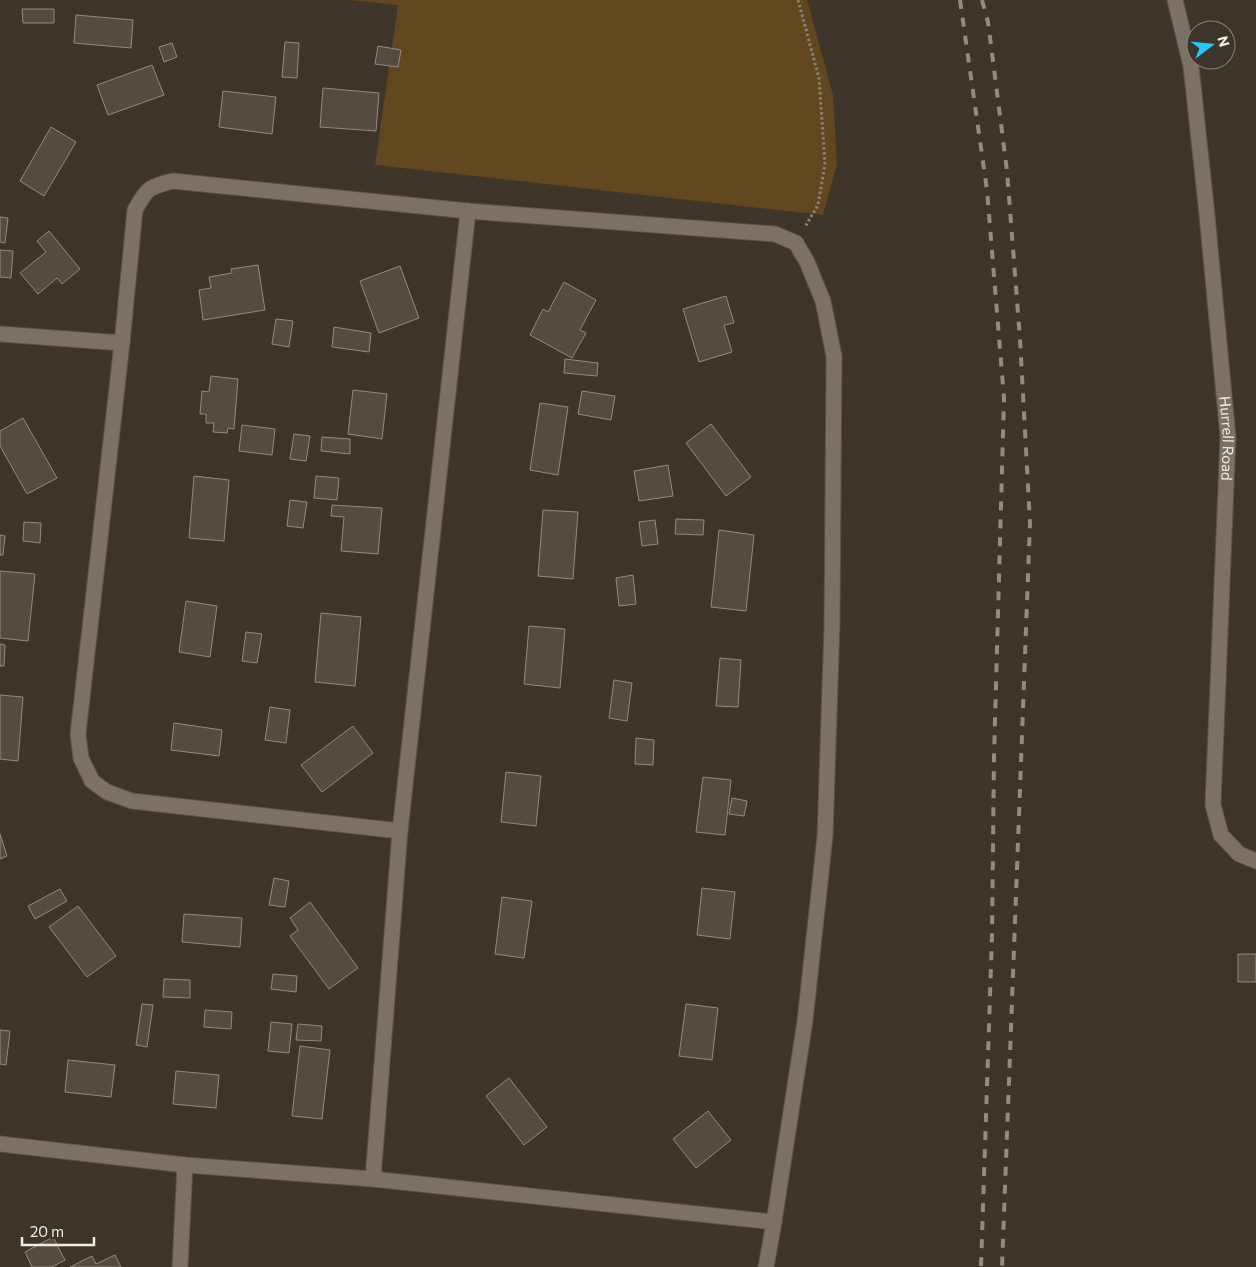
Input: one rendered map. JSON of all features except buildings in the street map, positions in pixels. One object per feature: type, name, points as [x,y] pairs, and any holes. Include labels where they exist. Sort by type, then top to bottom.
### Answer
[{"type":"street","name":"Hurrell Road","points":[[1175,0],[1191,66],[1228,436],[1213,805],[1221,835],[1239,854],[1256,861]]},
{"type":"street","points":[[400,831],[132,801],[107,792],[92,781],[81,758],[78,734],[135,210],[143,195],[155,185],[173,181],[468,211],[775,234],[796,243],[808,262],[823,301],[834,356],[832,625],[825,836],[805,1021],[766,1267]]},
{"type":"street","points":[[373,1180],[400,831],[468,211]]},
{"type":"street","points":[[0,334],[122,343]]},
{"type":"street","points":[[0,1144],[185,1164],[373,1180],[774,1222]]},
{"type":"street","points":[[180,1267],[185,1164]]},
{"type":"path","points":[[796,243],[818,205],[825,164],[818,78],[798,0]]},
{"type":"shaded area","points":[[350,0],[807,0],[833,95],[837,164],[823,215],[375,165],[398,5]]},
{"type":"railway","points":[[960,0],[987,190],[1004,398],[994,757],[992,935],[981,1267]]},
{"type":"railway","points":[[982,0],[988,22],[1007,171],[1020,339],[1030,523],[1002,1267]]}]
